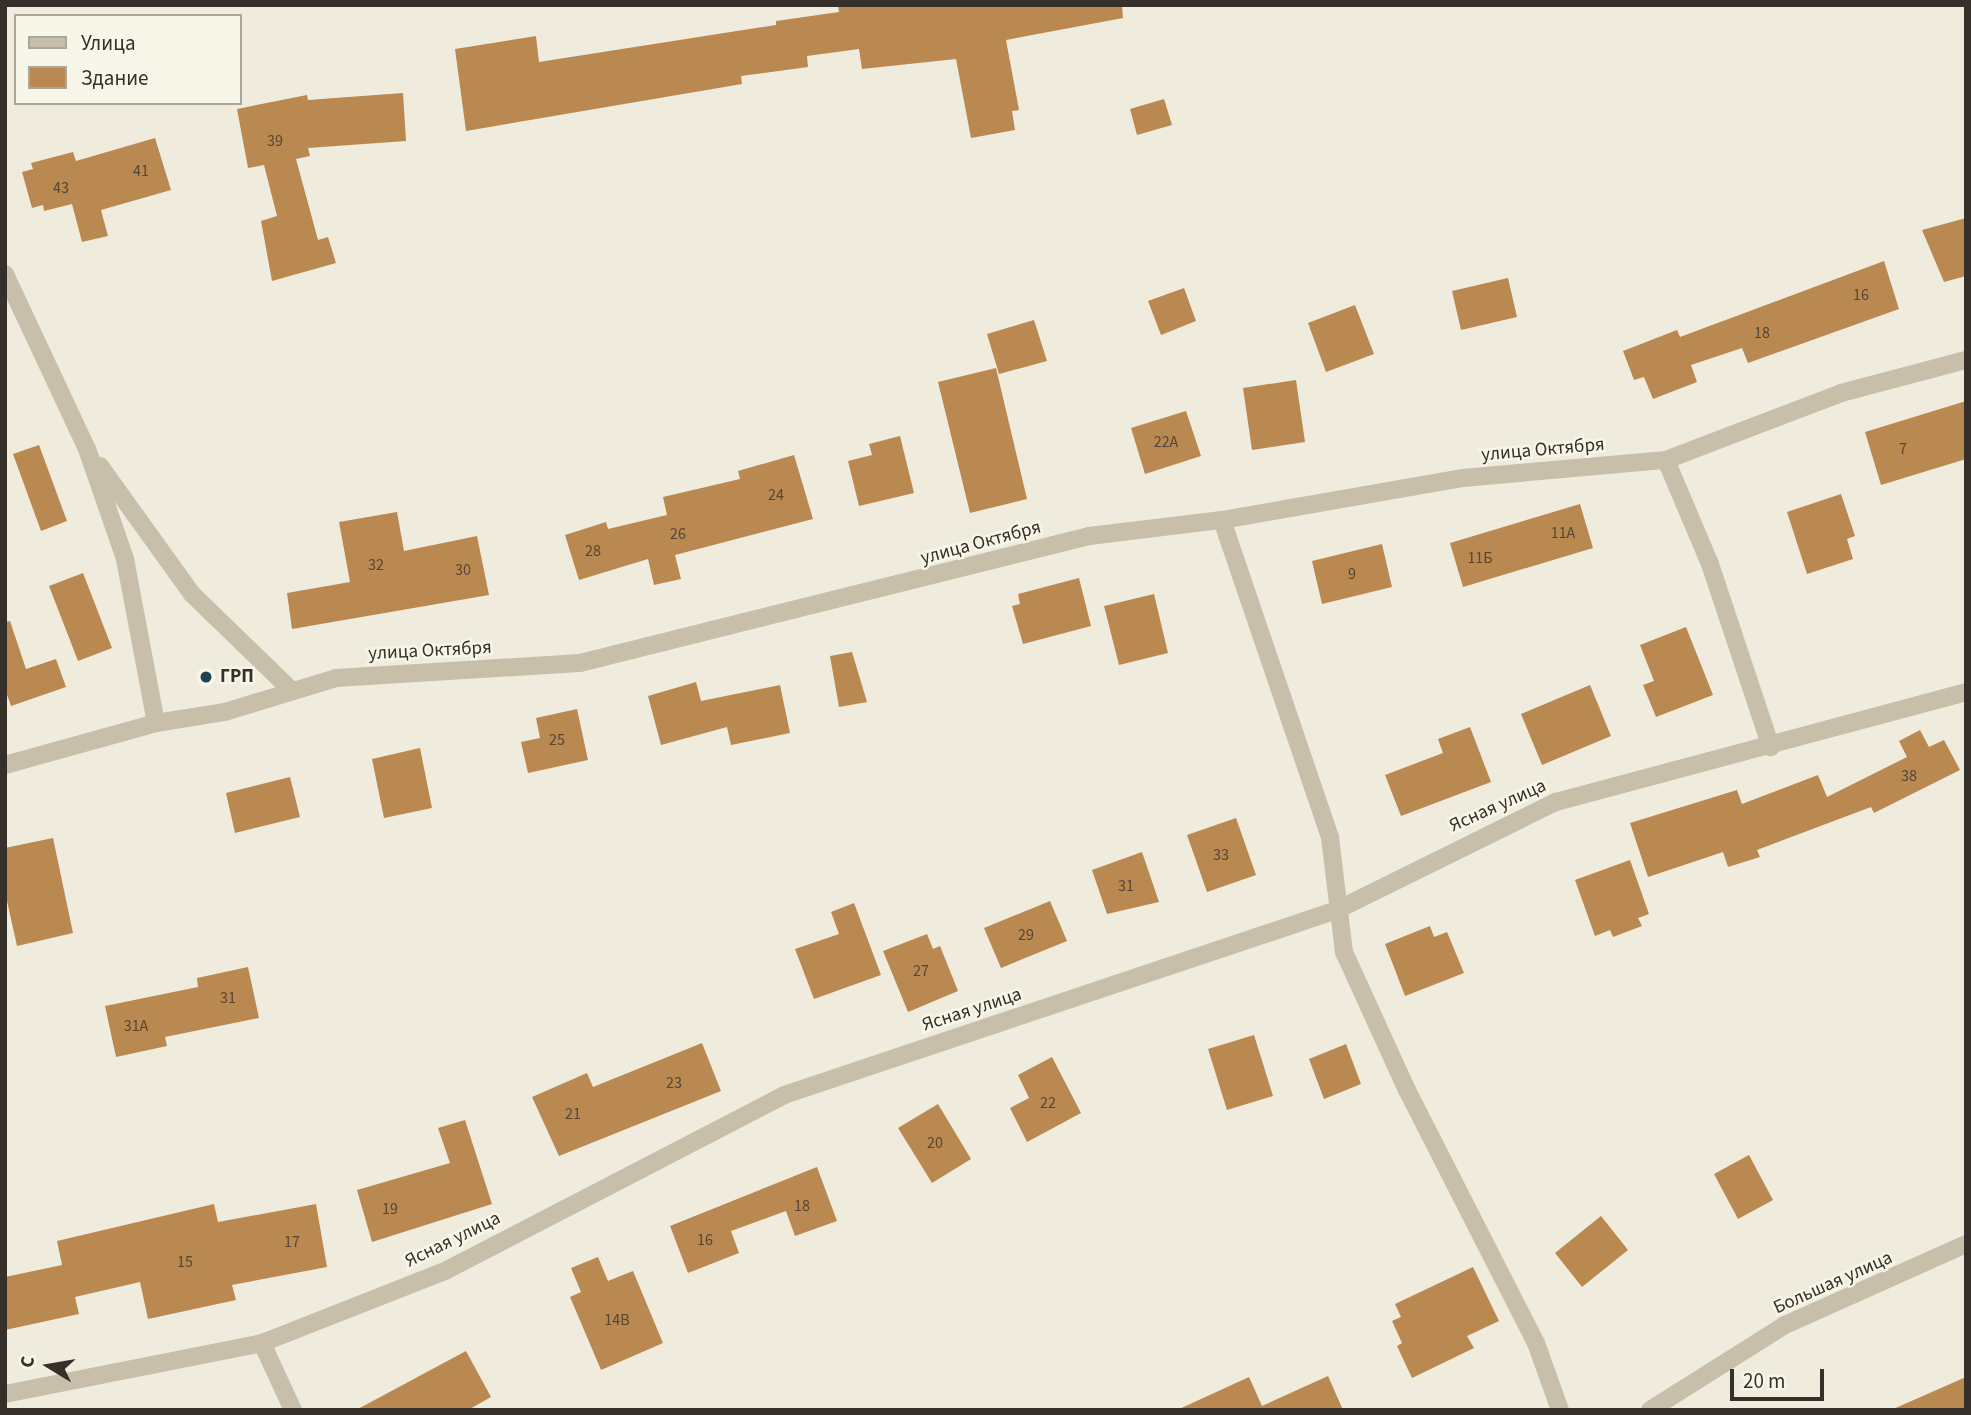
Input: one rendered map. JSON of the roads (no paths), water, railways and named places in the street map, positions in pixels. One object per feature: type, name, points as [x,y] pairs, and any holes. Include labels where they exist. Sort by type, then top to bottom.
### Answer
[{"type":"street","points":[[5,274],[88,449],[125,559],[156,723]]},
{"type":"street","name":"улица Октября","points":[[5,765],[156,723],[225,712],[336,678],[580,663],[1089,536],[1222,520],[1463,478],[1667,460],[1841,393],[1966,360]]},
{"type":"street","points":[[88,449],[192,594],[292,691]]},
{"type":"street","points":[[1667,460],[1710,564],[1771,747]]},
{"type":"street","points":[[1222,520],[1330,838],[1337,910],[1350,964],[1407,1090],[1536,1343],[1560,1410]]},
{"type":"street","name":"Ясная улица","points":[[5,1394],[262,1343],[445,1271],[784,1095],[1337,910],[1556,802],[1771,747],[1966,692]]},
{"type":"street","name":"Большая улица","points":[[1650,1410],[1785,1325],[1966,1244]]},
{"type":"street","points":[[262,1343],[293,1410]]},
{"type":"place","name":"ГРП","points":[[206,677]]}]
